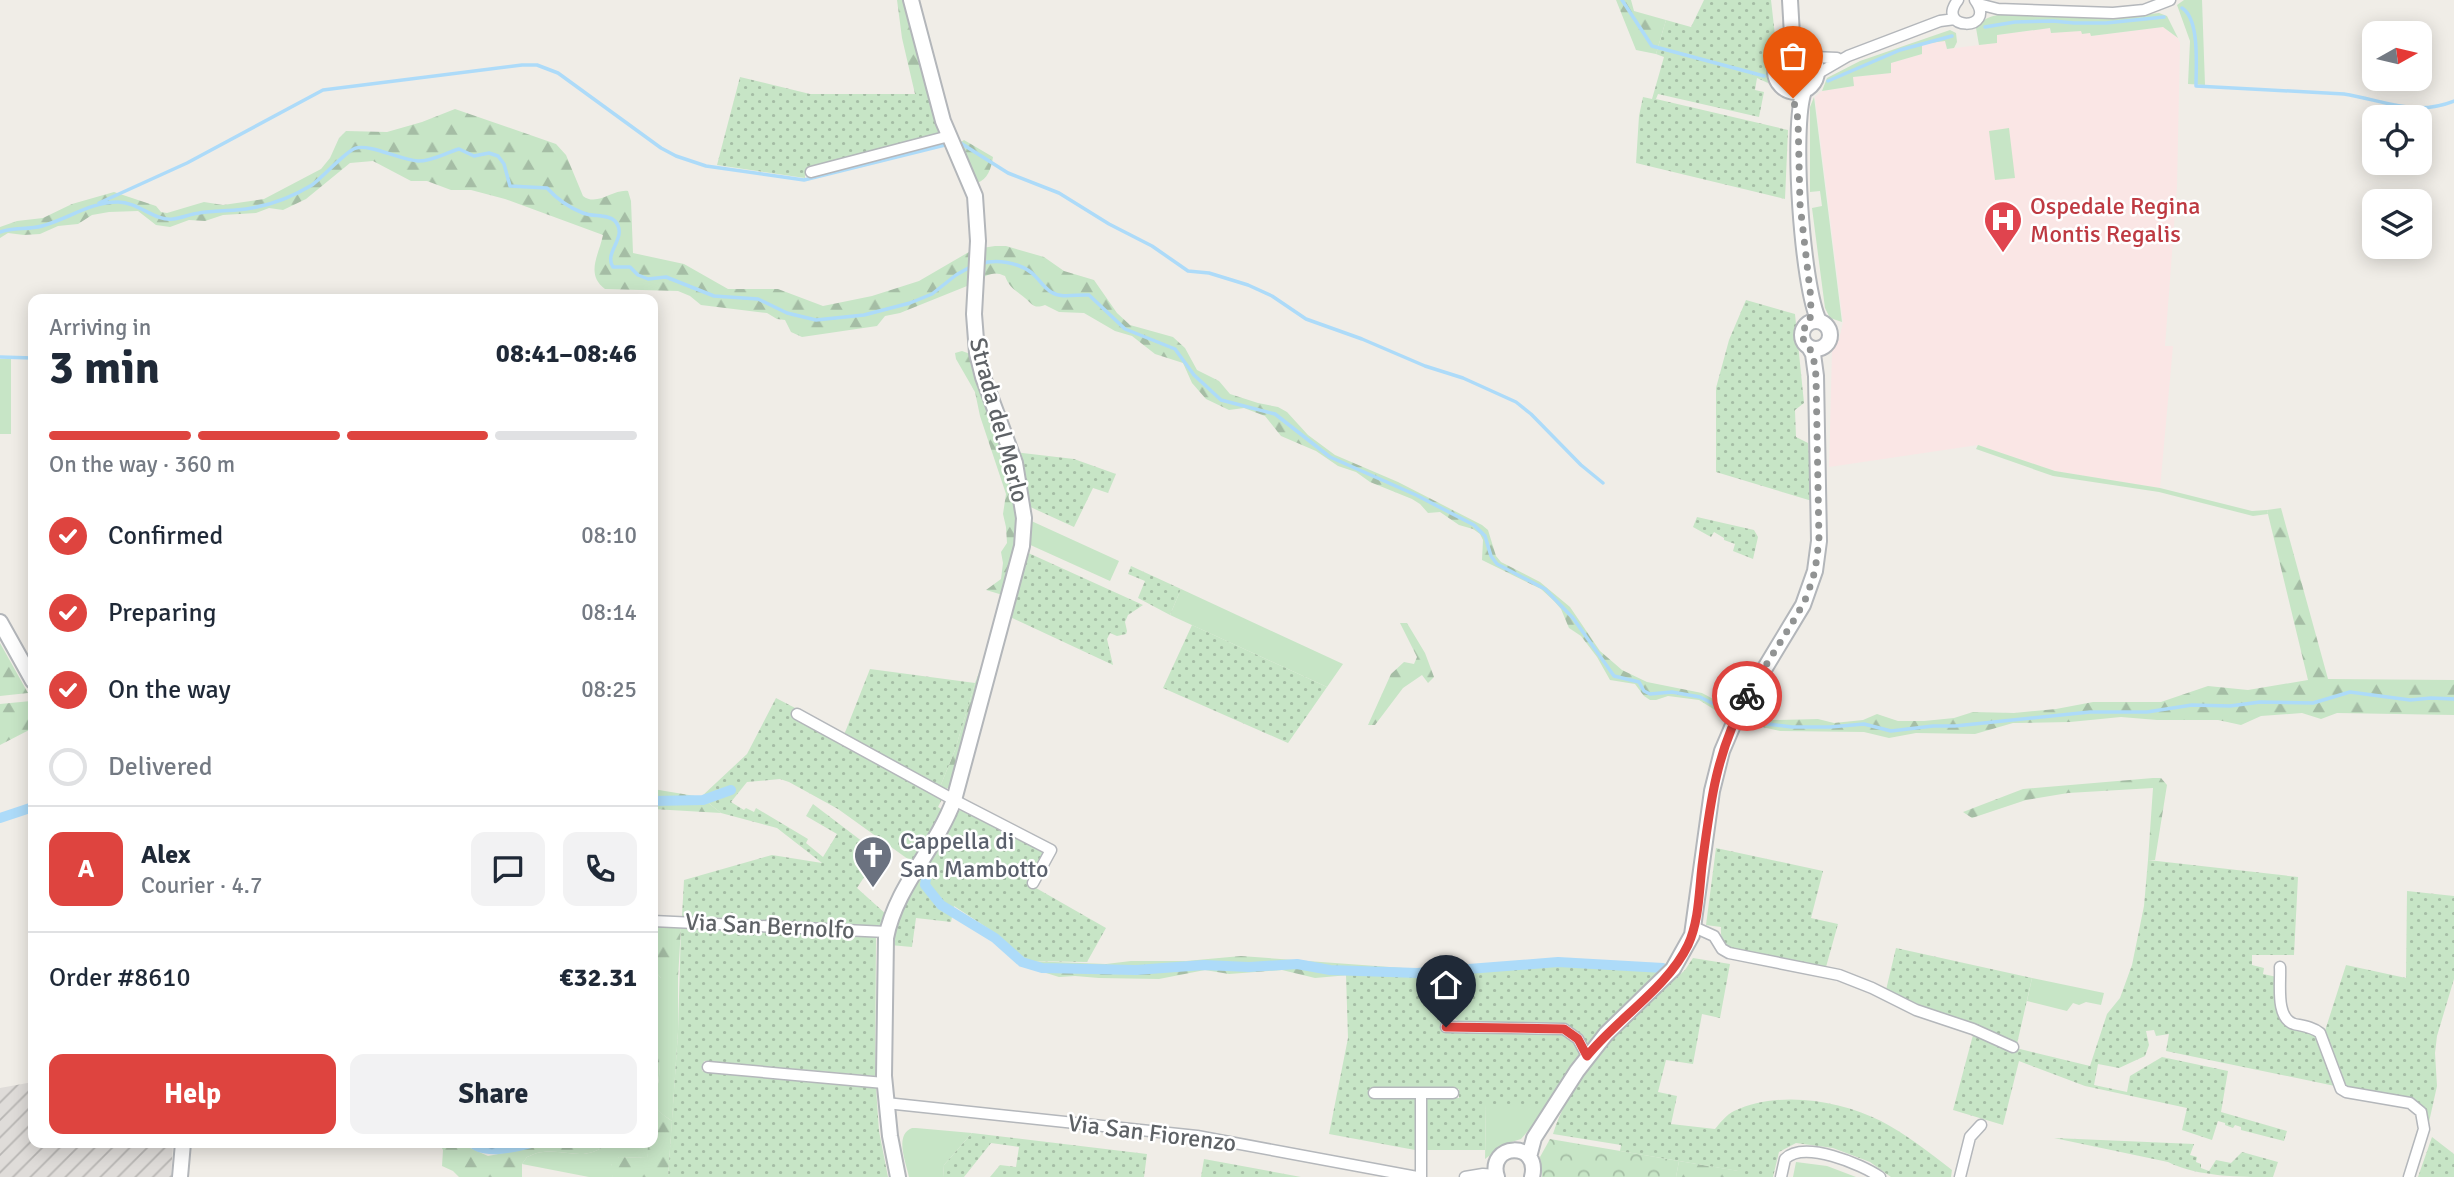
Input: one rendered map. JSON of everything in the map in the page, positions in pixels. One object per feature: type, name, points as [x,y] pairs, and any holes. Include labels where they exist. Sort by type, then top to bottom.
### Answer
[{"type":"street","name":"Strada del Merlo","points":[[911,0],[949,136],[974,191],[978,249],[974,314],[977,353],[983,377],[1015,463],[1023,507],[1022,545],[954,800]]},
{"type":"street","points":[[1790,0],[1800,53],[1817,74]]},
{"type":"street","points":[[1979,16],[1976,2],[1998,9],[2122,13],[2144,10],[2170,0]]},
{"type":"street","points":[[1847,56],[1817,74],[1812,84],[1797,91],[1782,87],[1775,72],[1781,56],[1800,53],[1833,59],[1847,56],[1940,21],[1955,9],[1968,24],[1979,16],[1998,9]]},
{"type":"street","points":[[1797,91],[1801,211],[1814,322]]},
{"type":"street","points":[[811,172],[949,136]]},
{"type":"street","points":[[1814,322],[1802,331],[1802,337],[1816,346]]},
{"type":"street","points":[[1523,1153],[1587,1056],[1673,969],[1683,955],[1695,927],[1712,791],[1722,751],[1736,716],[1807,596],[1815,571],[1819,541],[1816,376],[1813,354],[1816,346],[1827,342],[1829,331],[1814,322]]},
{"type":"street","points":[[0,622],[28,672]]},
{"type":"street","points":[[797,714],[1051,850],[1033,883]]},
{"type":"street","name":"Via San Bernolfo","points":[[898,1177],[884,1083],[884,956],[887,932],[897,901],[943,825],[954,800]]},
{"type":"street","name":"Via San Bernolfo","points":[[658,921],[887,932]]},
{"type":"street","points":[[1695,927],[1714,936],[1722,949],[1729,953],[1839,975],[1916,1010],[1973,1029],[2012,1046]]},
{"type":"street","points":[[2280,967],[2283,1015],[2290,1022],[2318,1030],[2342,1088],[2346,1092],[2410,1103],[2421,1112],[2423,1136],[2409,1177]]},
{"type":"street","points":[[1446,1027],[1564,1029],[1578,1039],[1587,1056]]},
{"type":"street","points":[[708,1067],[884,1083]]},
{"type":"street","points":[[1374,1093],[1453,1093]]},
{"type":"street","name":"Via San Fiorenzo","points":[[886,1103],[1197,1136],[1419,1177],[1421,1093]]},
{"type":"street","points":[[1960,1177],[1970,1137],[1981,1125]]},
{"type":"street","points":[[180,1177],[183,1148]]},
{"type":"street","points":[[1781,1177],[1785,1159],[1797,1152],[1838,1157],[1866,1168],[1880,1177]]},
{"type":"street","points":[[1465,1177],[1496,1172],[1504,1153],[1523,1153],[1532,1162],[1533,1176]]},
{"type":"shaded area","name":"Ospedale Regina Montis Regalis","points":[[2163,27],[2178,38],[2180,43],[2177,186],[2165,346],[2173,346],[2160,488],[2055,471],[1978,445],[1829,467],[1832,351],[1839,340],[1843,322],[1815,97],[1822,91],[1853,86],[1853,77],[1891,73],[1891,63],[1922,54],[1922,44],[1946,41],[1947,49],[1996,43],[1996,35],[2050,28],[2051,33],[2076,29],[2092,36]]},
{"type":"shaded area","points":[[28,1083],[28,1148],[173,1148],[171,1177],[0,1177],[0,1088]]},
{"type":"green space","points":[[897,0],[905,0],[931,94],[915,94],[902,38]]},
{"type":"green space","points":[[1616,0],[1631,0],[1634,11],[1666,20],[1656,54],[1636,50]]},
{"type":"green space","points":[[1704,0],[1771,0],[1777,53],[1769,69],[1768,83],[1757,78],[1755,90],[1764,92],[1759,117],[1658,94],[1656,99],[1788,130],[1785,199],[1636,163],[1639,116],[1643,97],[1652,99],[1664,57],[1656,54],[1666,20],[1691,27]]},
{"type":"green space","points":[[2184,0],[2202,0],[2205,85],[2188,84],[2190,41],[2177,5]]},
{"type":"green space","points":[[2015,13],[2112,18],[2159,13],[2167,16],[2178,38],[2163,27],[2091,36],[2090,33],[2082,34],[2081,31],[2051,33],[2050,28],[1997,35],[1997,43],[1979,45],[1976,28],[1980,23],[1993,16]]},
{"type":"green space","points":[[1950,30],[1956,33],[1957,42],[1954,48],[1947,49],[1945,41],[1922,44],[1922,54],[1891,63],[1891,73],[1853,77],[1854,86],[1822,91],[1827,78],[1860,61]]},
{"type":"green space","points":[[740,77],[810,94],[931,94],[943,134],[805,170],[805,178],[717,165]]},
{"type":"green space","points":[[1814,97],[1842,322],[1830,318],[1825,308],[1812,208],[1822,206],[1820,191],[1810,192],[1810,107]]},
{"type":"green space","points":[[455,109],[556,144],[566,155],[583,196],[588,199],[599,199],[628,191],[631,201],[633,253],[684,264],[728,289],[778,289],[823,306],[872,296],[919,281],[974,249],[972,284],[900,313],[885,316],[877,326],[802,337],[791,332],[785,320],[767,313],[701,305],[678,291],[605,289],[599,283],[595,271],[603,235],[505,199],[471,190],[451,190],[427,181],[411,181],[373,161],[350,163],[306,199],[283,210],[269,208],[256,213],[223,215],[205,221],[189,220],[170,227],[156,225],[138,211],[109,212],[92,215],[78,224],[58,226],[40,234],[8,233],[0,238],[0,227],[17,221],[43,218],[72,204],[114,192],[156,206],[161,212],[167,213],[204,202],[223,205],[264,199],[321,169],[346,131],[387,132]]},
{"type":"green space","points":[[2009,128],[2015,178],[1995,180],[1989,131]]},
{"type":"green space","points":[[964,140],[993,157],[988,173],[977,183],[958,144]]},
{"type":"green space","points":[[1006,246],[1044,257],[1064,271],[1094,280],[1117,313],[1130,325],[1173,337],[1185,348],[1197,370],[1219,381],[1230,394],[1278,407],[1335,455],[1398,482],[1482,525],[1488,530],[1496,556],[1501,562],[1540,582],[1570,607],[1600,651],[1622,670],[1647,682],[1702,693],[1732,709],[1728,718],[1699,700],[1668,696],[1650,700],[1635,684],[1610,680],[1581,636],[1569,628],[1561,609],[1554,601],[1541,589],[1482,560],[1483,540],[1473,529],[1459,525],[1440,512],[1428,513],[1412,499],[1370,482],[1316,451],[1281,436],[1265,416],[1244,408],[1229,410],[1206,399],[1192,383],[1183,363],[1155,354],[1132,336],[1115,331],[1084,313],[1059,312],[1045,305],[1034,306],[1001,274],[980,279],[982,248]]},
{"type":"green space","points":[[1746,300],[1795,314],[1804,403],[1795,410],[1796,437],[1808,443],[1812,501],[1716,472],[1716,388],[1729,340]]},
{"type":"green space","points":[[962,351],[973,355],[1010,458],[1021,523],[1006,596],[986,590],[1001,579],[1001,552],[1007,543],[1003,514],[1006,494],[980,416],[975,392],[956,359],[955,353]]},
{"type":"green space","points":[[0,359],[11,359],[11,434],[0,434]]},
{"type":"green space","points":[[1978,445],[2055,471],[2160,488],[2252,511],[2267,510],[2268,514],[2253,516],[2159,492],[2053,476],[1976,449]]},
{"type":"green space","points":[[1014,452],[1074,459],[1116,474],[1108,493],[1093,488],[1074,527],[1026,505]]},
{"type":"green space","points":[[2281,508],[2328,679],[2454,680],[2454,715],[2337,713],[2321,719],[2302,713],[2261,716],[2241,725],[2218,720],[2121,717],[2070,722],[2013,723],[1975,734],[1916,733],[1889,738],[1864,732],[1780,731],[1744,723],[1749,714],[1774,720],[1818,719],[1834,723],[1863,720],[1877,714],[1898,721],[1924,721],[1954,718],[1973,712],[2014,713],[2093,702],[2161,702],[2208,686],[2248,690],[2308,680],[2267,510]]},
{"type":"green space","points":[[1697,517],[1754,530],[1758,537],[1753,559],[1733,551],[1735,544],[1714,532],[1711,537],[1693,527]]},
{"type":"green space","points":[[1027,519],[1119,561],[1110,581],[1026,543]]},
{"type":"green space","points":[[1024,551],[1143,605],[1128,615],[1125,622],[1126,634],[1117,636],[1110,633],[1107,639],[1113,665],[1008,616]]},
{"type":"green space","points":[[1131,566],[1181,589],[1170,615],[1138,598],[1145,581],[1128,574]]},
{"type":"green space","points":[[1181,589],[1343,664],[1327,687],[1170,615]]},
{"type":"green space","points":[[1001,614],[951,786],[946,789],[940,787],[955,750],[975,683]]},
{"type":"green space","points":[[1400,623],[1407,623],[1425,653],[1434,677],[1428,683],[1422,675],[1403,688],[1375,725],[1368,725],[1391,674],[1404,662],[1414,664],[1417,657]]},
{"type":"green space","points":[[1192,625],[1327,687],[1288,743],[1163,688]]},
{"type":"green space","points":[[0,643],[28,693],[0,696]]},
{"type":"green space","points":[[870,669],[975,683],[955,750],[940,787],[844,735]]},
{"type":"green space","points":[[776,698],[797,709],[793,717],[942,799],[938,807],[945,811],[921,853],[912,862],[838,809],[780,779],[747,782],[731,802],[744,810],[746,808],[754,812],[756,808],[808,839],[806,843],[823,857],[837,834],[806,816],[813,804],[863,842],[856,855],[872,865],[857,888],[887,915],[884,926],[682,916],[684,880],[772,855],[822,863],[777,828],[721,813],[701,797],[747,754]]},
{"type":"green space","points":[[28,701],[28,731],[0,745],[0,704]]},
{"type":"green space","points":[[2161,778],[2167,785],[2155,860],[2148,860],[2153,788],[2068,793],[2026,800],[1972,818],[1963,812],[2023,789]]},
{"type":"green space","points":[[658,790],[701,797],[721,813],[658,809]]},
{"type":"green space","points":[[963,810],[1047,851],[1029,884],[1106,928],[1087,962],[1028,961],[995,933],[954,906],[951,922],[916,918],[912,947],[890,945],[897,912],[953,817]]},
{"type":"green space","points":[[1716,848],[1823,871],[1811,918],[1838,924],[1826,967],[1738,953],[1724,943],[1721,927],[1706,925]]},
{"type":"green space","points":[[2148,860],[2298,877],[2294,955],[2252,955],[2252,965],[2264,968],[2263,974],[2277,977],[2280,1016],[2291,1025],[2315,1033],[2335,1086],[2166,1051],[2169,1034],[2156,1036],[2154,1030],[2146,1031],[2149,1045],[2145,1056],[2119,1068],[2098,1064],[2094,1085],[2127,1092],[2130,1076],[2162,1057],[2228,1071],[2221,1112],[2287,1131],[2284,1141],[2241,1130],[2241,1127],[2235,1125],[2233,1128],[2218,1121],[2212,1140],[2182,1130],[2187,1108],[2085,1086],[2019,1061],[2003,1125],[1953,1110],[1973,1035],[2015,1052],[2016,1048],[2090,1066],[2107,1014],[2120,998],[2132,965],[2144,906]]},
{"type":"green space","points":[[2407,891],[2454,896],[2454,979],[2437,1036],[2437,1086],[2429,1122],[2424,1107],[2412,1099],[2346,1087],[2324,1034],[2346,965],[2406,978]]},
{"type":"green space","points":[[658,926],[681,928],[678,978],[661,978],[658,975]]},
{"type":"green space","points":[[681,928],[876,937],[875,1076],[704,1061],[702,1071],[876,1088],[879,1131],[888,1177],[668,1177],[678,1032]]},
{"type":"green space","points":[[1896,948],[2032,978],[2017,1044],[1921,1008],[1886,990]]},
{"type":"green space","points":[[1241,956],[1417,969],[1315,978],[1282,970],[1229,974],[1205,970],[1159,979],[1099,978],[1059,977],[1043,972],[1028,961],[1106,964]]},
{"type":"green space","points":[[1693,958],[1730,964],[1720,1018],[1702,1014],[1693,1064],[1666,1060],[1658,1092],[1677,1096],[1671,1124],[1715,1129],[1731,1112],[1752,1105],[1789,1099],[1828,1103],[1864,1114],[1890,1126],[1952,1170],[1951,1177],[1891,1177],[1870,1162],[1833,1148],[1796,1143],[1779,1152],[1773,1177],[1738,1177],[1738,1171],[1620,1151],[1621,1145],[1553,1134],[1563,1109],[1591,1064],[1626,1025],[1685,970]]},
{"type":"green space","points":[[1560,959],[1670,965],[1587,1047],[1578,1032],[1564,1024],[1462,1024],[1454,1018],[1446,1019],[1446,1031],[1556,1031],[1571,1036],[1582,1054],[1548,1104],[1486,1104],[1485,1150],[1426,1150],[1426,1098],[1459,1098],[1459,1089],[1371,1089],[1371,1098],[1416,1098],[1415,1150],[1329,1134],[1348,1038],[1346,975]]},
{"type":"green space","points":[[658,975],[661,978],[678,978],[678,1032],[672,1121],[658,1109]]},
{"type":"green space","points":[[2032,978],[2104,993],[2101,1005],[2073,1003],[2067,1011],[2027,1001]]},
{"type":"green space","points":[[1486,1104],[1548,1104],[1530,1132],[1521,1139],[1505,1144],[1485,1159]]},
{"type":"green space","points":[[658,1109],[672,1121],[668,1177],[613,1177],[610,1171],[612,1161],[619,1157],[647,1158],[648,1148],[658,1148]]},
{"type":"green space","points":[[912,1128],[972,1133],[944,1165],[943,1177],[909,1177],[902,1143],[904,1136]]},
{"type":"green space","points":[[972,1133],[1147,1154],[1144,1177],[990,1177],[1000,1165],[1016,1167],[1019,1147],[991,1143],[964,1177],[943,1177],[944,1165]]},
{"type":"green space","points":[[2432,1137],[2454,1154],[2454,1177],[2418,1177]]},
{"type":"green space","points":[[2054,1138],[2194,1144],[2190,1155],[2197,1157],[2196,1162],[2201,1164],[2201,1168],[2209,1171],[2216,1160],[2231,1163],[2242,1152],[2278,1162],[2273,1177],[2219,1175]]},
{"type":"green space","points":[[1550,1139],[1679,1161],[1676,1177],[1542,1177],[1540,1157]]},
{"type":"green space","points":[[442,1148],[470,1148],[488,1156],[529,1148],[601,1148],[584,1154],[541,1152],[527,1157],[522,1164],[522,1177],[459,1177],[442,1166]]},
{"type":"green space","points":[[649,1148],[647,1158],[619,1157],[611,1165],[613,1177],[589,1177],[522,1164],[527,1157],[539,1153],[584,1154],[600,1149]]},
{"type":"green space","points":[[1204,1159],[1301,1177],[1201,1177]]},
{"type":"green space","points":[[1679,1161],[1739,1171],[1738,1177],[1676,1177]]},
{"type":"green space","points":[[1796,1162],[1827,1166],[1856,1177],[1793,1177]]},
{"type":"water","points":[[471,1148],[533,1148],[495,1154]]},
{"type":"waterway","points":[[1622,0],[1652,46],[1764,76]]},
{"type":"waterway","points":[[2182,8],[2188,14],[2194,32],[2196,86],[2344,94],[2399,106],[2425,108],[2454,101]]},
{"type":"waterway","points":[[1985,27],[2015,22],[2106,23],[2164,17]]},
{"type":"waterway","points":[[1828,81],[1900,50],[1952,36]]},
{"type":"waterway","points":[[99,203],[187,163],[323,90],[522,65],[537,65],[558,73],[661,148],[706,166],[804,180],[945,145]]},
{"type":"waterway","points":[[959,142],[1008,173],[1059,193],[1109,224],[1152,246],[1188,271],[1209,273],[1248,285],[1272,296],[1306,319],[1425,366],[1463,378],[1516,402],[1603,483]]},
{"type":"waterway","points":[[0,232],[42,226],[89,208],[118,202],[167,219],[256,207],[285,199],[312,185],[356,148],[369,148],[418,161],[459,149],[474,156],[489,153],[498,156],[504,164],[510,186],[547,188],[578,211],[615,221],[619,233],[611,256],[613,267],[630,267],[638,275],[648,279],[666,277],[714,296],[758,299],[787,313],[816,320],[864,315],[910,303],[932,294],[972,266]]},
{"type":"waterway","points":[[980,264],[1007,262],[1026,269],[1055,294],[1089,295],[1125,329],[1175,349],[1194,375],[1221,400],[1275,414],[1330,457],[1416,495],[1474,525],[1485,536],[1491,556],[1497,564],[1545,589],[1573,618],[1614,676],[1639,682],[1644,691],[1650,694],[1672,692],[1700,697],[1733,714]]},
{"type":"waterway","points":[[0,357],[28,358]]},
{"type":"waterway","points":[[1741,717],[1758,723],[1792,727],[1864,724],[1891,731],[2090,712],[2147,712],[2192,705],[2313,703],[2350,692],[2410,700],[2454,699]]},
{"type":"waterway","points":[[658,801],[703,800],[731,790]]},
{"type":"waterway","points":[[0,818],[28,809]]},
{"type":"waterway","points":[[927,873],[925,885],[941,905],[995,938],[1022,962],[1042,968],[1136,970],[1204,965],[1249,967],[1297,964],[1330,970],[1417,973],[1558,962],[1663,968]]},
{"type":"way so far","points":[[1747,696],[1803,605],[1818,556],[1816,376],[1813,354],[1802,337],[1802,331],[1810,322],[1811,299],[1801,219],[1798,119],[1793,98]]},
{"type":"place","name":"Ospedale Regina Montis Regalis","points":[[2003,254]]},
{"type":"place","name":"Cappella di San Mambotto","points":[[873,889]]},
{"type":"route","points":[[1446,1027],[1564,1029],[1575,1035],[1587,1056],[1670,972],[1683,955],[1695,927],[1716,771],[1729,731],[1747,696]]}]
